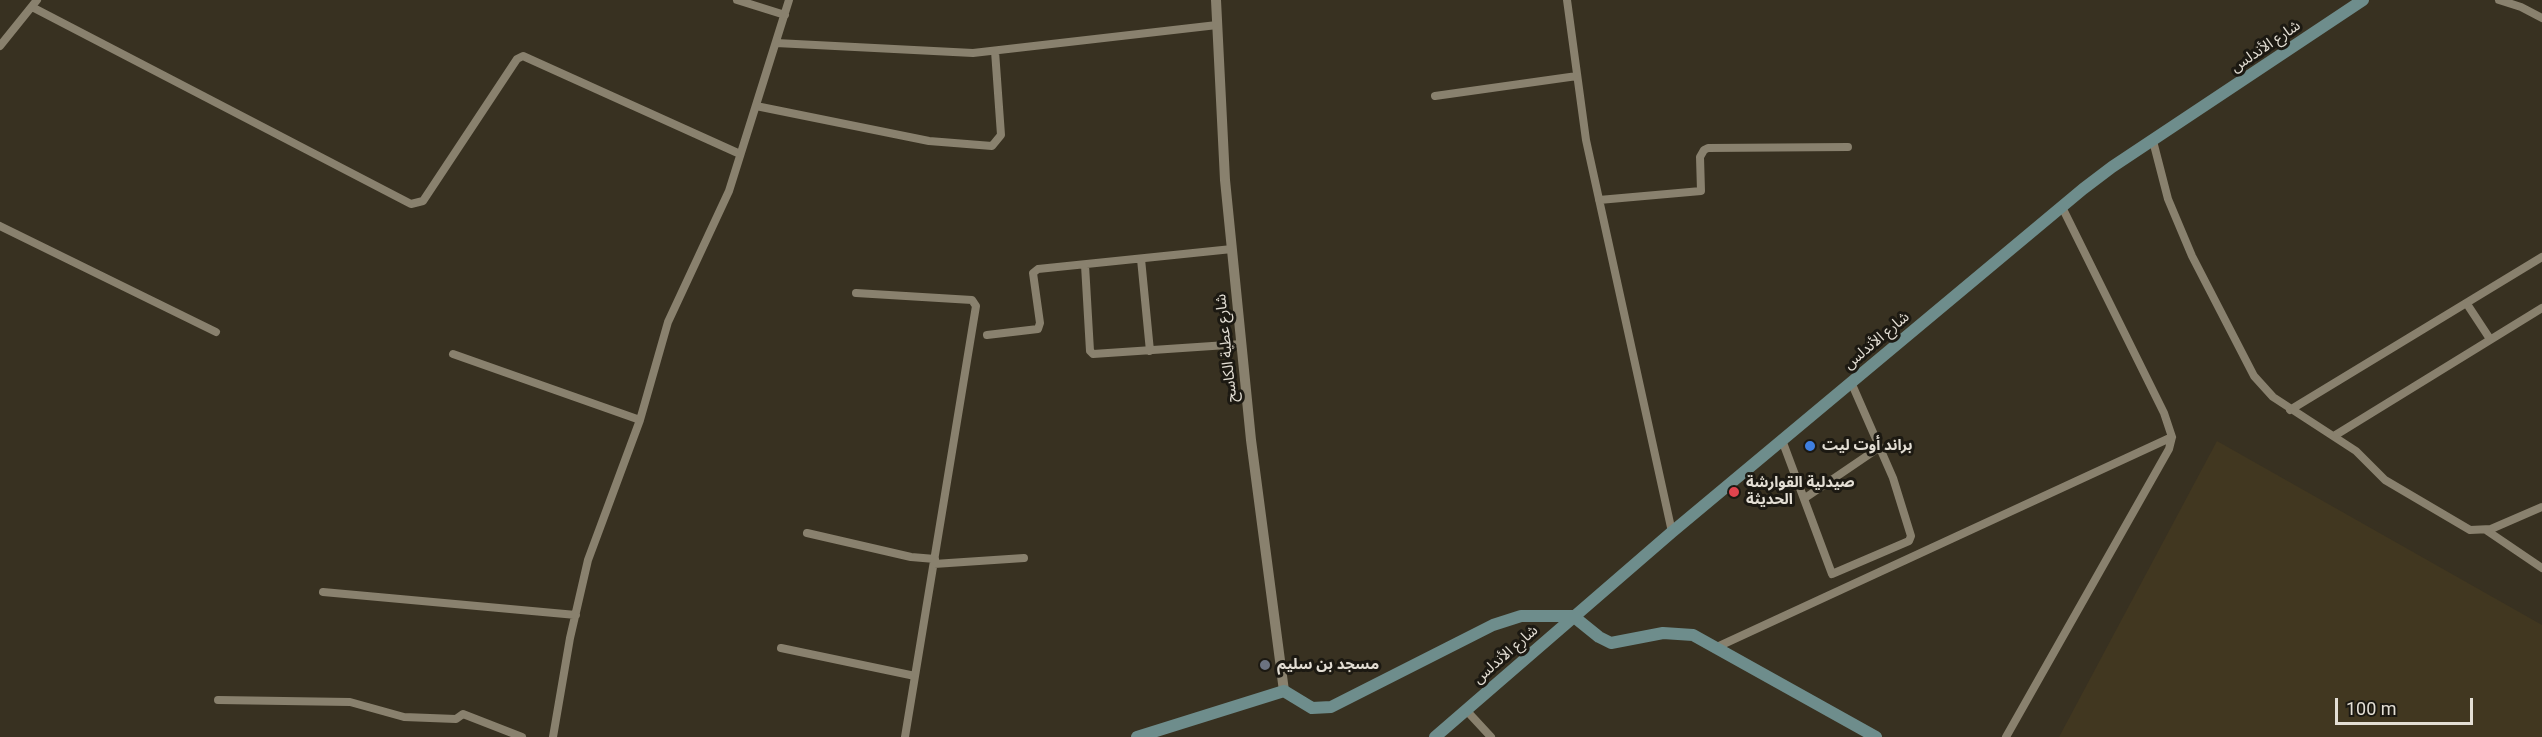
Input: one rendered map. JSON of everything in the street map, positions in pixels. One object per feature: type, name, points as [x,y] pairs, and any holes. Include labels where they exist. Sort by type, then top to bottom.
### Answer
[{"type":"main road","name":"شارع الأندلس","points":[[1435,737],[1672,532],[2112,166],[2363,0]]},
{"type":"main road","points":[[1137,737],[1284,691],[1312,708],[1331,707],[1493,625],[1521,616],[1573,616],[1599,637],[1611,643],[1679,633],[1693,635],[1876,737]]},
{"type":"street","points":[[737,0],[785,15]]},
{"type":"street","points":[[553,737],[588,560],[640,420],[668,322],[729,191],[789,0]]},
{"type":"street","name":"شارع عطية الكاسح","points":[[1216,0],[1225,180],[1242,344],[1284,691]]},
{"type":"street","points":[[1567,0],[1586,140],[1672,532]]},
{"type":"street","points":[[2499,0],[2522,7],[2542,18]]},
{"type":"street","points":[[0,46],[35,3],[411,204],[423,201],[517,59],[523,56],[740,154]]},
{"type":"street","points":[[776,43],[973,53],[1052,42],[1218,25]]},
{"type":"street","points":[[756,106],[929,141],[992,146],[1001,135],[995,51]]},
{"type":"street","points":[[1435,96],[1576,76]]},
{"type":"street","points":[[2152,141],[2168,199],[2197,266],[2254,376],[2273,397],[2290,411],[2334,436],[2366,459],[2385,480],[2470,530],[2486,530],[2542,507]]},
{"type":"street","points":[[1599,200],[1701,191],[1703,188],[1700,157],[1708,148],[1848,147]]},
{"type":"street","points":[[2006,737],[2169,449],[2172,437],[2164,412],[2062,207]]},
{"type":"street","points":[[0,226],[216,332]]},
{"type":"street","points":[[987,335],[1038,329],[1040,323],[1033,273],[1038,270],[1232,249]]},
{"type":"street","points":[[2290,411],[2542,257]]},
{"type":"street","points":[[1141,259],[1150,351]]},
{"type":"street","points":[[1085,265],[1090,351],[1096,355],[1242,344]]},
{"type":"street","points":[[856,293],[972,300],[976,306],[905,737]]},
{"type":"street","points":[[2467,304],[2490,339]]},
{"type":"street","points":[[2334,436],[2542,308]]},
{"type":"street","points":[[453,354],[640,420]]},
{"type":"street","points":[[1782,440],[1833,575],[1909,541],[1911,536],[1893,478],[1851,382]]},
{"type":"street","points":[[1717,647],[2172,437]]},
{"type":"street","points":[[1805,498],[1880,447]]},
{"type":"street","points":[[2486,530],[2542,568]]},
{"type":"street","points":[[807,533],[935,561],[1024,558]]},
{"type":"street","points":[[322,592],[576,615]]},
{"type":"street","points":[[781,648],[915,676]]},
{"type":"street","points":[[218,700],[350,702],[404,717],[456,719],[463,714],[522,737]]},
{"type":"street","points":[[1466,710],[1491,737]]},
{"type":"shaded area","points":[[2217,441],[2542,625],[2542,737],[2059,737]]},
{"type":"place","name":"براند أوت ليت","points":[[1810,446]]},
{"type":"place","name":"صيدلية القوارشة الحديثة","points":[[1734,492]]},
{"type":"place","name":"مسجد بن سليم","points":[[1265,665]]}]
